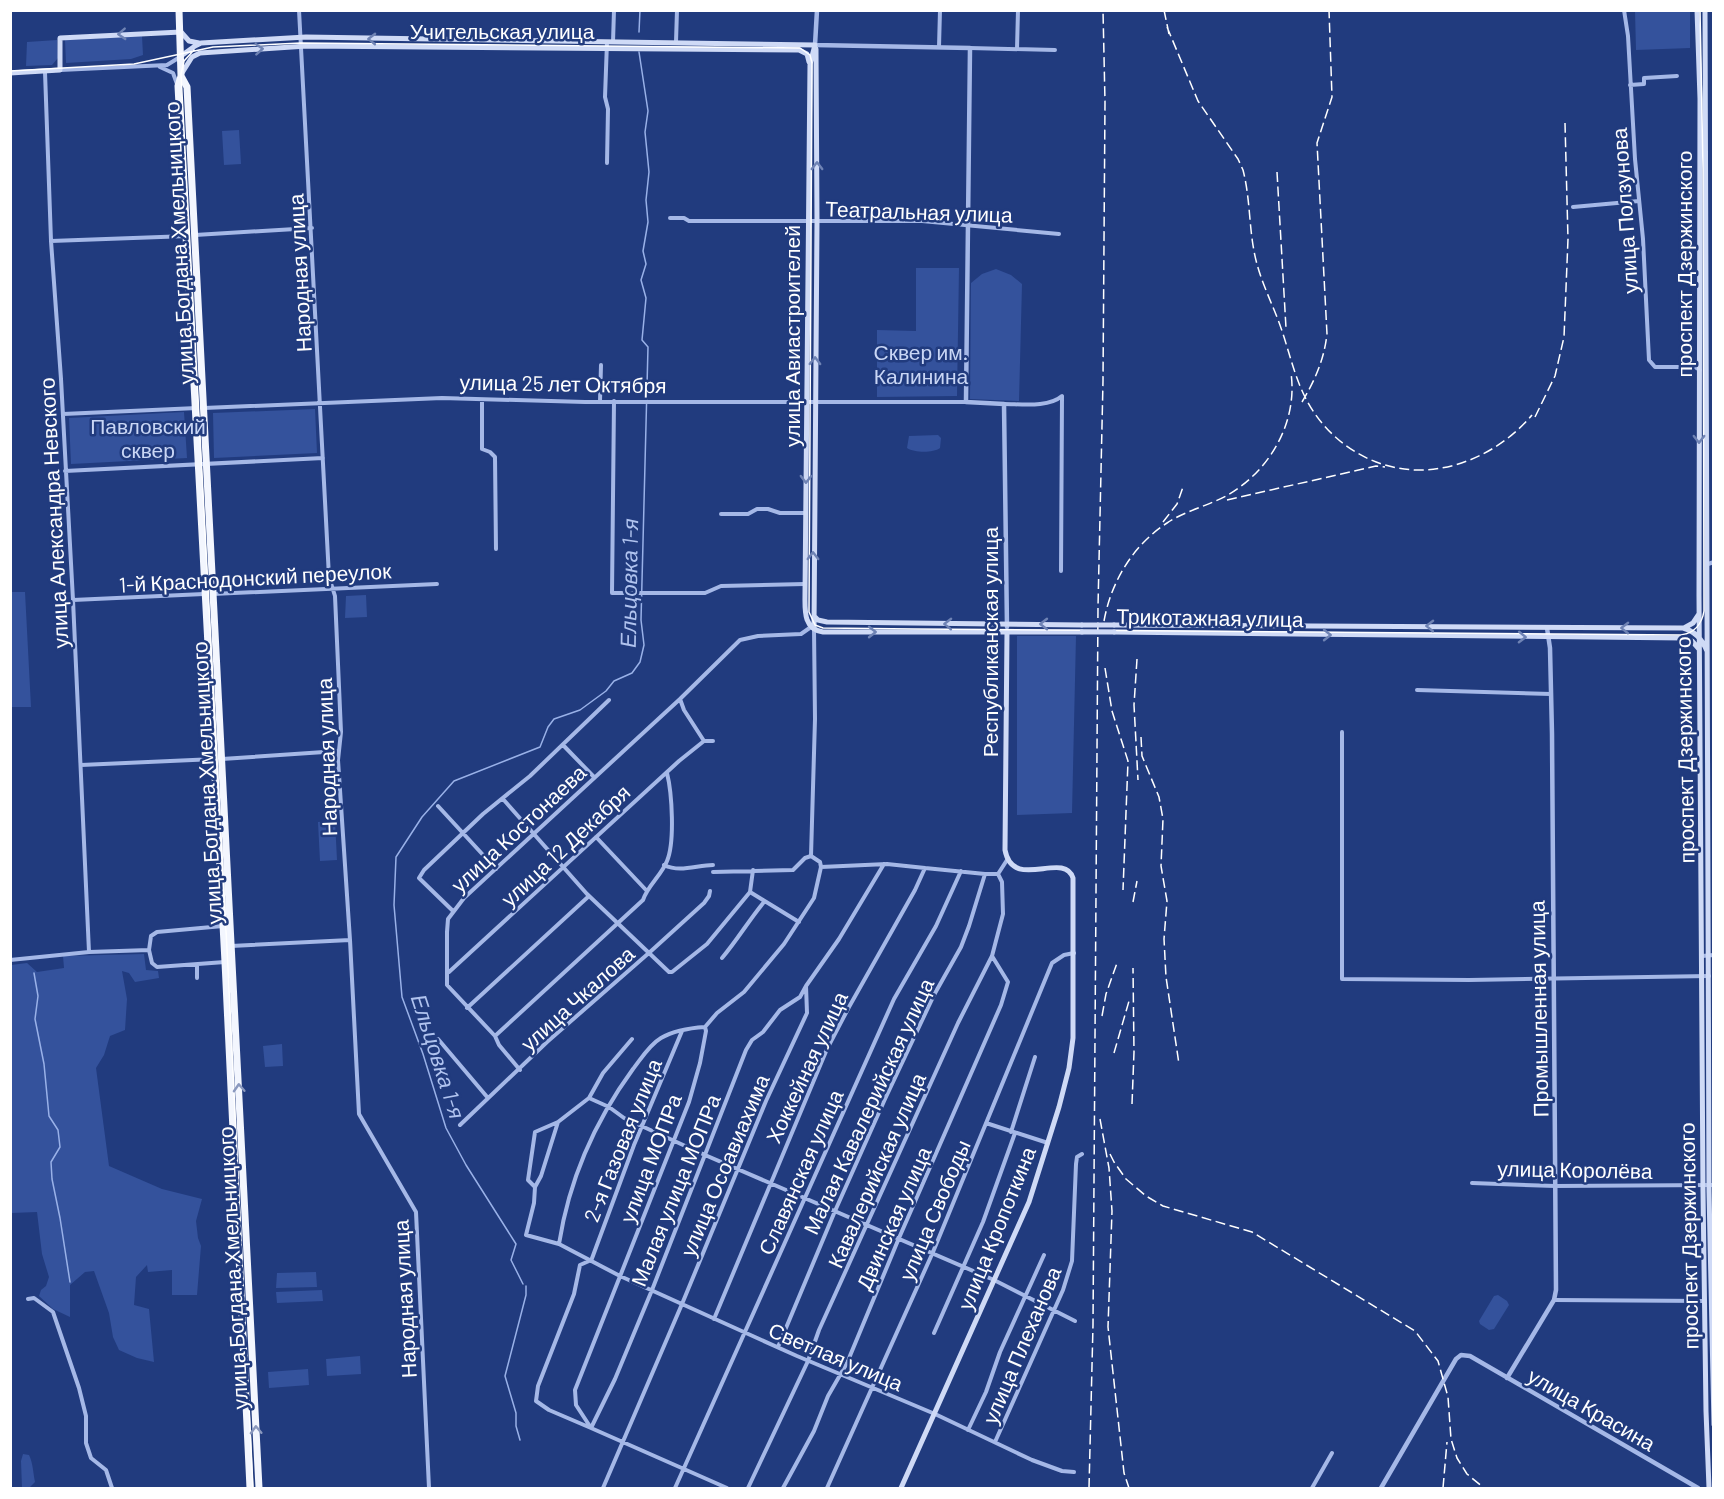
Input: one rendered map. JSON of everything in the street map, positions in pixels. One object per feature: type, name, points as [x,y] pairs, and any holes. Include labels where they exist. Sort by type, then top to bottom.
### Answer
[{"type":"highway","name":"улица Богдана Хмельницкого","points":[[179,10],[181,76],[178,86],[195,408],[202,463]]},
{"type":"highway","name":"улица Богдана Хмельницкого","points":[[181,76],[187,87],[196,235],[208,594],[259,1488]]},
{"type":"highway","name":"улица Богдана Хмельницкого","points":[[218,759],[223,926],[228,946],[225,962],[250,1488]]},
{"type":"main road","name":"проспект Дзержинского","points":[[1697,10],[1703,169]]},
{"type":"main road","name":"проспект Дзержинского","points":[[1705,10],[1699,613],[1708,955]]},
{"type":"main road","points":[[60,70],[60,38],[180,32],[189,41],[201,43]]},
{"type":"main road","name":"Учительская улица","points":[[181,56],[201,43],[301,37],[803,51],[815,45]]},
{"type":"main road","name":"Учительская улица","points":[[181,56],[192,57],[200,53],[302,46],[676,42],[815,45]]},
{"type":"main road","name":"улица Авиастроителей","points":[[813,628],[807,620],[805,584],[810,64],[815,45]]},
{"type":"main road","name":"улица Авиастроителей","points":[[813,628],[817,222],[817,58],[815,45]]},
{"type":"main road","points":[[803,51],[808,56],[810,64]]},
{"type":"main road","points":[[181,76],[184,67],[192,57]]},
{"type":"main road","name":"Учительская улица","points":[[10,74],[60,70]]},
{"type":"main road","points":[[1701,366],[1713,363]]},
{"type":"main road","points":[[1701,366],[1713,370]]},
{"type":"main road","name":"проспект Дзержинского","points":[[1701,366],[1711,563],[1708,611],[1708,652],[1711,663],[1706,976],[1709,1488]]},
{"type":"main road","name":"Трикотажная улица","points":[[805,608],[823,622],[1683,628]]},
{"type":"main road","points":[[1684,638],[1700,627],[1708,611]]},
{"type":"main road","points":[[1683,628],[1693,623],[1699,613]]},
{"type":"main road","points":[[918,624],[915,629],[919,632]]},
{"type":"main road","name":"Трикотажная улица","points":[[813,628],[823,632],[1114,632],[1684,638]]},
{"type":"main road","points":[[1683,628],[1700,638],[1708,652]]},
{"type":"main road","name":"Республиканская улица","points":[[1007,632],[1004,844],[1007,860]]},
{"type":"main road","points":[[1684,638],[1692,641],[1700,653]]},
{"type":"main road","name":"улица Кропоткина","points":[[901,1488],[1029,1202],[1049,1143],[1070,1060],[1073,1038],[1074,953],[1072,874],[1065,869],[1058,868],[1018,869],[1007,860]]},
{"type":"main road","name":"проспект Дзержинского","points":[[1708,1304],[1713,1425]]},
{"type":"street","name":"Народная улица","points":[[299,10],[329,578],[335,596],[340,701],[341,742],[339,751],[359,1114],[367,1132],[405,1190],[416,1212],[429,1488]]},
{"type":"street","points":[[607,163],[608,109],[605,97],[614,10]]},
{"type":"street","points":[[676,42],[677,10]]},
{"type":"street","name":"улица Авиастроителей","points":[[815,45],[817,10]]},
{"type":"street","points":[[939,47],[940,10]]},
{"type":"street","points":[[1017,49],[1018,10]]},
{"type":"street","name":"улица Ползунова","points":[[1624,10],[1644,239],[1649,360],[1655,367],[1701,366]]},
{"type":"street","name":"Учительская улица","points":[[815,45],[1055,50]]},
{"type":"street","points":[[966,402],[970,48]]},
{"type":"street","name":"Учительская улица","points":[[60,70],[167,65],[181,56]]},
{"type":"street","points":[[157,65],[172,73],[178,86]]},
{"type":"street","name":"улица Александра Невского","points":[[45,72],[51,241],[73,600],[88,952]]},
{"type":"street","points":[[1630,85],[1644,84],[1644,78],[1677,76]]},
{"type":"street","points":[[1703,169],[1713,168]]},
{"type":"street","points":[[1573,207],[1639,201]]},
{"type":"street","name":"Театральная улица","points":[[670,218],[684,218],[689,221],[922,221],[1059,234]]},
{"type":"street","points":[[51,241],[312,228]]},
{"type":"street","points":[[600,402],[601,365]]},
{"type":"street","name":"улица 25 лет Октября","points":[[63,414],[442,398],[600,402],[815,401],[1037,404],[1062,396],[1061,571]]},
{"type":"street","points":[[482,400],[482,449],[495,457],[496,549]]},
{"type":"street","points":[[614,401],[612,592],[705,593],[721,586],[805,584]]},
{"type":"street","name":"Республиканская улица","points":[[1004,404],[1007,632]]},
{"type":"street","points":[[65,471],[323,459]]},
{"type":"street","points":[[721,514],[748,514],[757,509],[768,509],[780,513],[806,513]]},
{"type":"street","name":"1-й Краснодонский переулок","points":[[73,600],[437,584]]},
{"type":"street","points":[[811,856],[815,712],[813,628]]},
{"type":"street","name":"Трикотажная улица","points":[[740,640],[758,636],[801,634],[813,628]]},
{"type":"street","name":"Промышленная улица","points":[[1507,1378],[1554,1300],[1556,1278],[1551,694],[1547,628]]},
{"type":"street","name":"улица Костонаева","points":[[520,1070],[495,1036],[447,985],[448,919],[464,898],[680,699],[740,640]]},
{"type":"street","points":[[1418,690],[1551,694]]},
{"type":"street","points":[[680,699],[684,710],[704,741],[713,741]]},
{"type":"street","points":[[453,911],[419,878],[432,862],[563,745],[609,700]]},
{"type":"street","points":[[1342,732],[1342,979],[1706,976]]},
{"type":"street","name":"улица 12 Декабря","points":[[448,973],[704,741]]},
{"type":"street","points":[[563,745],[594,777]]},
{"type":"street","points":[[81,765],[339,751]]},
{"type":"street","points":[[495,1036],[643,900],[646,890],[657,879],[667,861],[670,838],[671,791],[667,773]]},
{"type":"street","points":[[503,799],[589,896],[669,972],[707,944],[750,891],[753,870]]},
{"type":"street","points":[[438,806],[496,869]]},
{"type":"street","points":[[596,837],[646,890]]},
{"type":"street","points":[[559,1244],[564,1217],[588,1144],[623,1083],[658,1040],[682,1030],[705,1027],[717,1013],[744,992],[784,944],[814,898],[821,867],[820,862],[811,856]]},
{"type":"street","points":[[713,872],[793,870],[811,856]]},
{"type":"street","points":[[821,867],[884,864],[961,871],[985,876],[998,874],[1007,860]]},
{"type":"street","points":[[806,986],[839,939],[884,864]]},
{"type":"street","points":[[664,865],[678,870],[713,865]]},
{"type":"street","name":"Хоккейная улица","points":[[714,1319],[827,1049],[925,868]]},
{"type":"street","name":"Славянская улица","points":[[675,1488],[894,999],[936,926],[961,871]]},
{"type":"street","name":"Кавалерийская улица","points":[[748,1488],[808,1361],[815,1340],[958,1023],[992,956],[1003,914],[1002,882],[998,874]]},
{"type":"street","name":"Малая Кавалерийская улица","points":[[778,1347],[835,1211],[934,995],[961,947],[985,876]]},
{"type":"street","name":"улица Чкалова","points":[[460,1125],[547,1042],[704,903],[710,891]]},
{"type":"street","points":[[750,891],[764,902],[799,922]]},
{"type":"street","points":[[467,1008],[589,896]]},
{"type":"street","points":[[722,958],[764,902]]},
{"type":"street","points":[[223,926],[157,932],[151,936],[149,950],[152,963],[157,967],[225,962]]},
{"type":"street","points":[[228,946],[350,940]]},
{"type":"street","points":[[10,960],[88,952],[149,950]]},
{"type":"street","name":"улица Свободы","points":[[827,1488],[933,1252],[1052,963],[1055,959],[1074,953]]},
{"type":"street","name":"Двинская улица","points":[[783,1488],[814,1431],[816,1420],[828,1395],[842,1374],[1001,1005],[1008,982],[992,956]]},
{"type":"street","points":[[197,965],[197,978]]},
{"type":"street","name":"Малая улица МОПРа","points":[[591,1428],[615,1379],[652,1290],[749,1045],[763,1032],[780,1010],[800,997],[806,986]]},
{"type":"street","name":"улица Осоавиахима","points":[[603,1488],[766,1101],[807,1013],[806,986]]},
{"type":"street","points":[[800,997],[807,1000]]},
{"type":"street","name":"улица МОПРа","points":[[591,1428],[576,1405],[575,1390],[689,1102],[700,1063],[705,1027]]},
{"type":"street","name":"2-я Газовая улица","points":[[591,1428],[549,1410],[536,1401],[538,1386],[574,1294],[579,1265],[590,1261],[682,1030]]},
{"type":"street","points":[[438,1039],[489,1098]]},
{"type":"street","points":[[558,1122],[541,1176],[535,1187],[528,1180],[533,1135],[539,1128],[558,1122],[589,1098],[603,1073],[632,1039]]},
{"type":"street","points":[[933,1333],[988,1211],[1035,1057]]},
{"type":"street","points":[[589,1098],[609,1107],[617,1114],[705,1155],[965,1266],[1075,1321]]},
{"type":"street","points":[[986,1123],[1049,1143]]},
{"type":"street","name":"улица Плеханова","points":[[995,1442],[1071,1268],[1076,1164],[1077,1157],[1082,1154]]},
{"type":"street","name":"улица Королёва","points":[[1472,1183],[1555,1186],[1709,1185]]},
{"type":"street","name":"Светлая улица","points":[[535,1187],[534,1203],[526,1235],[559,1244],[620,1276],[744,1333],[935,1414],[1032,1460],[1062,1471],[1074,1472]]},
{"type":"street","points":[[968,1430],[1044,1255]]},
{"type":"street","points":[[28,1299],[34,1298],[53,1312],[79,1388],[86,1416],[86,1443],[91,1458],[106,1470],[112,1488]]},
{"type":"street","points":[[1554,1300],[1708,1304]]},
{"type":"street","name":"улица Красина","points":[[1381,1488],[1456,1359],[1461,1355],[1470,1356],[1698,1488]]},
{"type":"street","points":[[591,1428],[728,1488]]},
{"type":"street","points":[[1312,1488],[1332,1453]]},
{"type":"green space","points":[[1635,11],[1690,11],[1690,48],[1636,50]]},
{"type":"green space","points":[[142,36],[143,55],[131,59],[66,63],[65,40]]},
{"type":"green space","points":[[57,40],[58,58],[52,65],[26,66],[27,42]]},
{"type":"green space","points":[[239,130],[241,164],[224,165],[222,131]]},
{"type":"green space","name":"Сквер им. Калинина","points":[[916,268],[959,268],[957,396],[877,397],[877,330],[916,331]]},
{"type":"green space","points":[[996,269],[1011,275],[1022,284],[1019,401],[970,399],[971,283],[982,274]]},
{"type":"green space","name":"Павловский сквер","points":[[315,409],[317,453],[214,458],[213,413]]},
{"type":"green space","name":"Павловский сквер","points":[[184,412],[187,458],[71,464],[69,418]]},
{"type":"green space","points":[[938,435],[941,438],[940,448],[937,450],[919,452],[907,448],[909,436]]},
{"type":"green space","points":[[11,592],[25,592],[31,707],[11,707]]},
{"type":"green space","points":[[366,595],[367,617],[345,618],[346,596]]},
{"type":"green space","points":[[1017,636],[1076,636],[1072,813],[1017,815]]},
{"type":"green space","points":[[335,821],[337,860],[320,861],[318,822]]},
{"type":"green space","points":[[144,954],[146,970],[158,971],[159,978],[135,982],[129,973],[122,971],[127,999],[125,1030],[110,1036],[104,1055],[96,1068],[109,1166],[162,1189],[202,1199],[196,1221],[201,1246],[197,1295],[172,1295],[172,1270],[148,1272],[147,1265],[136,1277],[134,1305],[149,1309],[154,1362],[119,1350],[94,1271],[85,1272],[70,1285],[70,1317],[53,1309],[39,1296],[49,1277],[42,1254],[37,1212],[11,1213],[11,965],[27,963],[37,972],[64,968],[63,956]]},
{"type":"green space","points":[[282,1044],[283,1066],[265,1067],[263,1046]]},
{"type":"green space","points":[[316,1272],[317,1287],[276,1288],[277,1273]]},
{"type":"green space","points":[[322,1290],[323,1301],[277,1303],[276,1292]]},
{"type":"green space","points":[[1498,1295],[1509,1305],[1494,1329],[1489,1330],[1479,1321],[1494,1296]]},
{"type":"green space","points":[[360,1356],[361,1374],[327,1376],[326,1359]]},
{"type":"green space","points":[[308,1369],[309,1385],[269,1388],[268,1372]]},
{"type":"green space","points":[[23,1454],[29,1455],[33,1468],[35,1482],[29,1488],[22,1488]]},
{"type":"waterway","name":"Ельцовка 1-я","points":[[639,32],[640,10]]},
{"type":"waterway","name":"Ельцовка 1-я","points":[[523,1284],[511,1260],[516,1244],[466,1165],[446,1128],[402,997],[394,905],[396,857],[422,817],[454,781],[540,747],[554,719],[580,710],[606,691],[614,681],[632,673],[640,662],[644,645],[641,620],[648,347],[642,340],[646,298],[641,280],[646,264],[643,251],[648,222],[646,200],[649,172],[645,132],[648,111],[639,52]]},
{"type":"waterway","points":[[34,973],[38,996],[35,1019],[44,1064],[49,1116],[58,1130],[60,1147],[51,1162],[52,1179],[70,1282]]},
{"type":"waterway","name":"Ельцовка 1-я","points":[[520,1440],[516,1426],[516,1413],[505,1376],[526,1295],[526,1286]]},
{"type":"tram line","points":[[10,71],[134,64],[213,47],[301,43],[800,48],[810,55],[812,63],[809,612],[815,625],[823,628],[1681,635],[1697,627],[1704,611],[1703,169],[1700,10]]},
{"type":"tram line","points":[[194,50],[184,61],[181,74],[253,1488]]},
{"type":"railway","points":[[1089,1488],[1093,1325],[1098,607],[1103,381],[1105,102],[1103,10]]},
{"type":"railway","points":[[1164,10],[1169,34]]},
{"type":"railway","points":[[1302,402],[1318,370],[1327,334],[1317,143],[1332,97],[1329,10]]},
{"type":"railway","points":[[1167,27],[1198,101],[1238,159],[1243,170],[1252,241],[1259,271],[1301,389],[1314,413],[1326,427],[1339,440],[1369,459],[1404,469],[1422,470],[1438,469],[1468,461],[1483,454],[1509,437],[1532,415]]},
{"type":"railway","points":[[1535,417],[1555,376],[1564,337],[1568,239],[1565,123]]},
{"type":"railway","points":[[1277,172],[1286,328]]},
{"type":"railway","points":[[1104,621],[1107,606],[1118,579],[1134,553],[1144,542],[1174,519],[1226,496],[1255,474],[1267,460],[1285,428],[1290,410],[1291,373]]},
{"type":"railway","points":[[1227,500],[1376,466],[1385,467]]},
{"type":"railway","points":[[1163,522],[1177,504],[1183,487]]},
{"type":"railway","points":[[1137,659],[1134,705],[1138,780]]},
{"type":"railway","points":[[1105,668],[1112,711],[1128,761],[1123,890]]},
{"type":"railway","points":[[1141,737],[1142,756],[1159,797],[1163,819],[1161,866],[1167,901],[1164,939],[1166,977],[1179,1064]]},
{"type":"railway","points":[[1133,902],[1137,881]]},
{"type":"railway","points":[[1102,1016],[1106,994],[1117,963]]},
{"type":"railway","points":[[1132,1104],[1133,968]]},
{"type":"railway","points":[[1114,1053],[1129,1001]]},
{"type":"railway","points":[[1100,1119],[1109,1168],[1112,1211],[1108,1327],[1124,1473],[1129,1488]]},
{"type":"railway","points":[[1110,1154],[1126,1179],[1146,1196],[1163,1206],[1252,1232],[1415,1331],[1438,1361],[1448,1397],[1451,1439],[1457,1458],[1467,1474],[1484,1488]]},
{"type":"railway","points":[[1443,1488],[1447,1442]]}]
